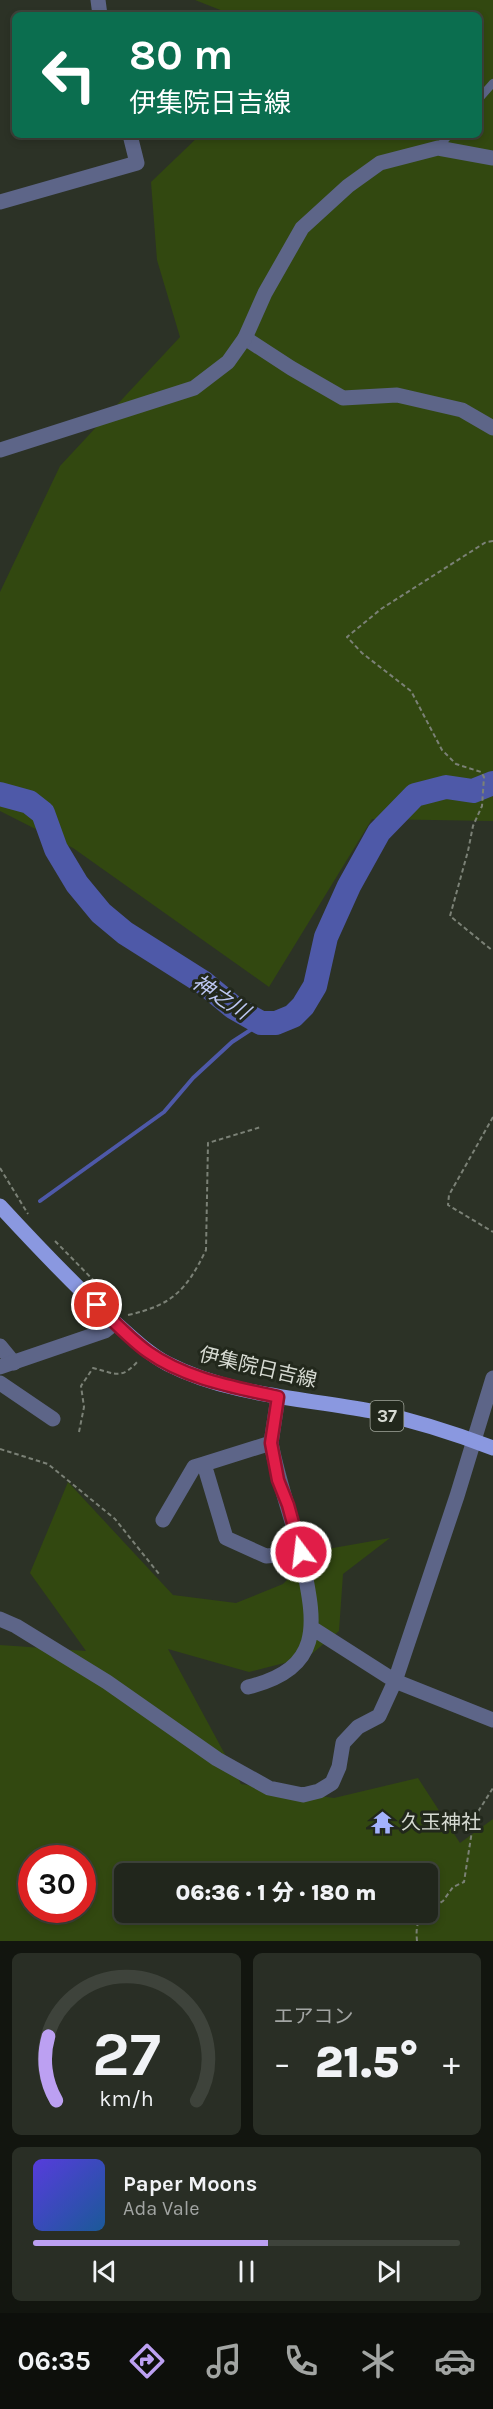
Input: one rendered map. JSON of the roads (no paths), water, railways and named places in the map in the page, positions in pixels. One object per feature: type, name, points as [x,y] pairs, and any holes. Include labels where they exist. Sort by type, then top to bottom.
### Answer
[{"type":"main road","name":"伊集院日吉線","points":[[0,1206],[41,1251],[115,1323],[147,1351],[167,1364],[199,1378],[278,1397],[372,1411],[473,1440],[493,1448]]},
{"type":"street","points":[[0,202],[137,163],[131,138]]},
{"type":"street","points":[[0,450],[194,388],[228,362],[245,338],[265,293],[302,228],[348,186],[380,163],[438,148],[493,158]]},
{"type":"street","points":[[245,338],[343,398],[397,395],[462,410],[493,428]]},
{"type":"street","points":[[0,1346],[7,1365],[105,1331],[115,1323]]},
{"type":"street","points":[[0,1619],[16,1626],[107,1682],[217,1760],[269,1788],[303,1795],[320,1791],[332,1784],[339,1767],[343,1743],[358,1727],[379,1716],[395,1681],[493,1378]]},
{"type":"street","points":[[0,1383],[53,1419]]},
{"type":"street","points":[[248,1687],[267,1682],[284,1673],[297,1662],[303,1656],[311,1637],[312,1628],[301,1552],[288,1505],[278,1480],[271,1443],[278,1397]]},
{"type":"street","points":[[163,1520],[194,1467],[271,1443]]},
{"type":"street","points":[[204,1464],[226,1538],[266,1556],[301,1552]]},
{"type":"street","points":[[312,1628],[395,1681],[493,1720]]},
{"type":"lane","points":[[482,95],[493,83]]},
{"type":"lane","points":[[438,148],[446,138]]},
{"type":"waterway","name":"神之川","points":[[0,794],[29,802],[43,813],[56,849],[77,884],[101,913],[125,933],[204,983],[233,1007],[261,1023],[276,1023],[293,1016],[303,1006],[315,986],[326,937],[349,886],[379,832],[415,795],[446,787],[473,791],[493,783]]},
{"type":"waterway","points":[[40,1201],[164,1112],[193,1078],[232,1042],[261,1023]]},
{"type":"place","name":"久玉神社","points":[[383,1822]]}]
